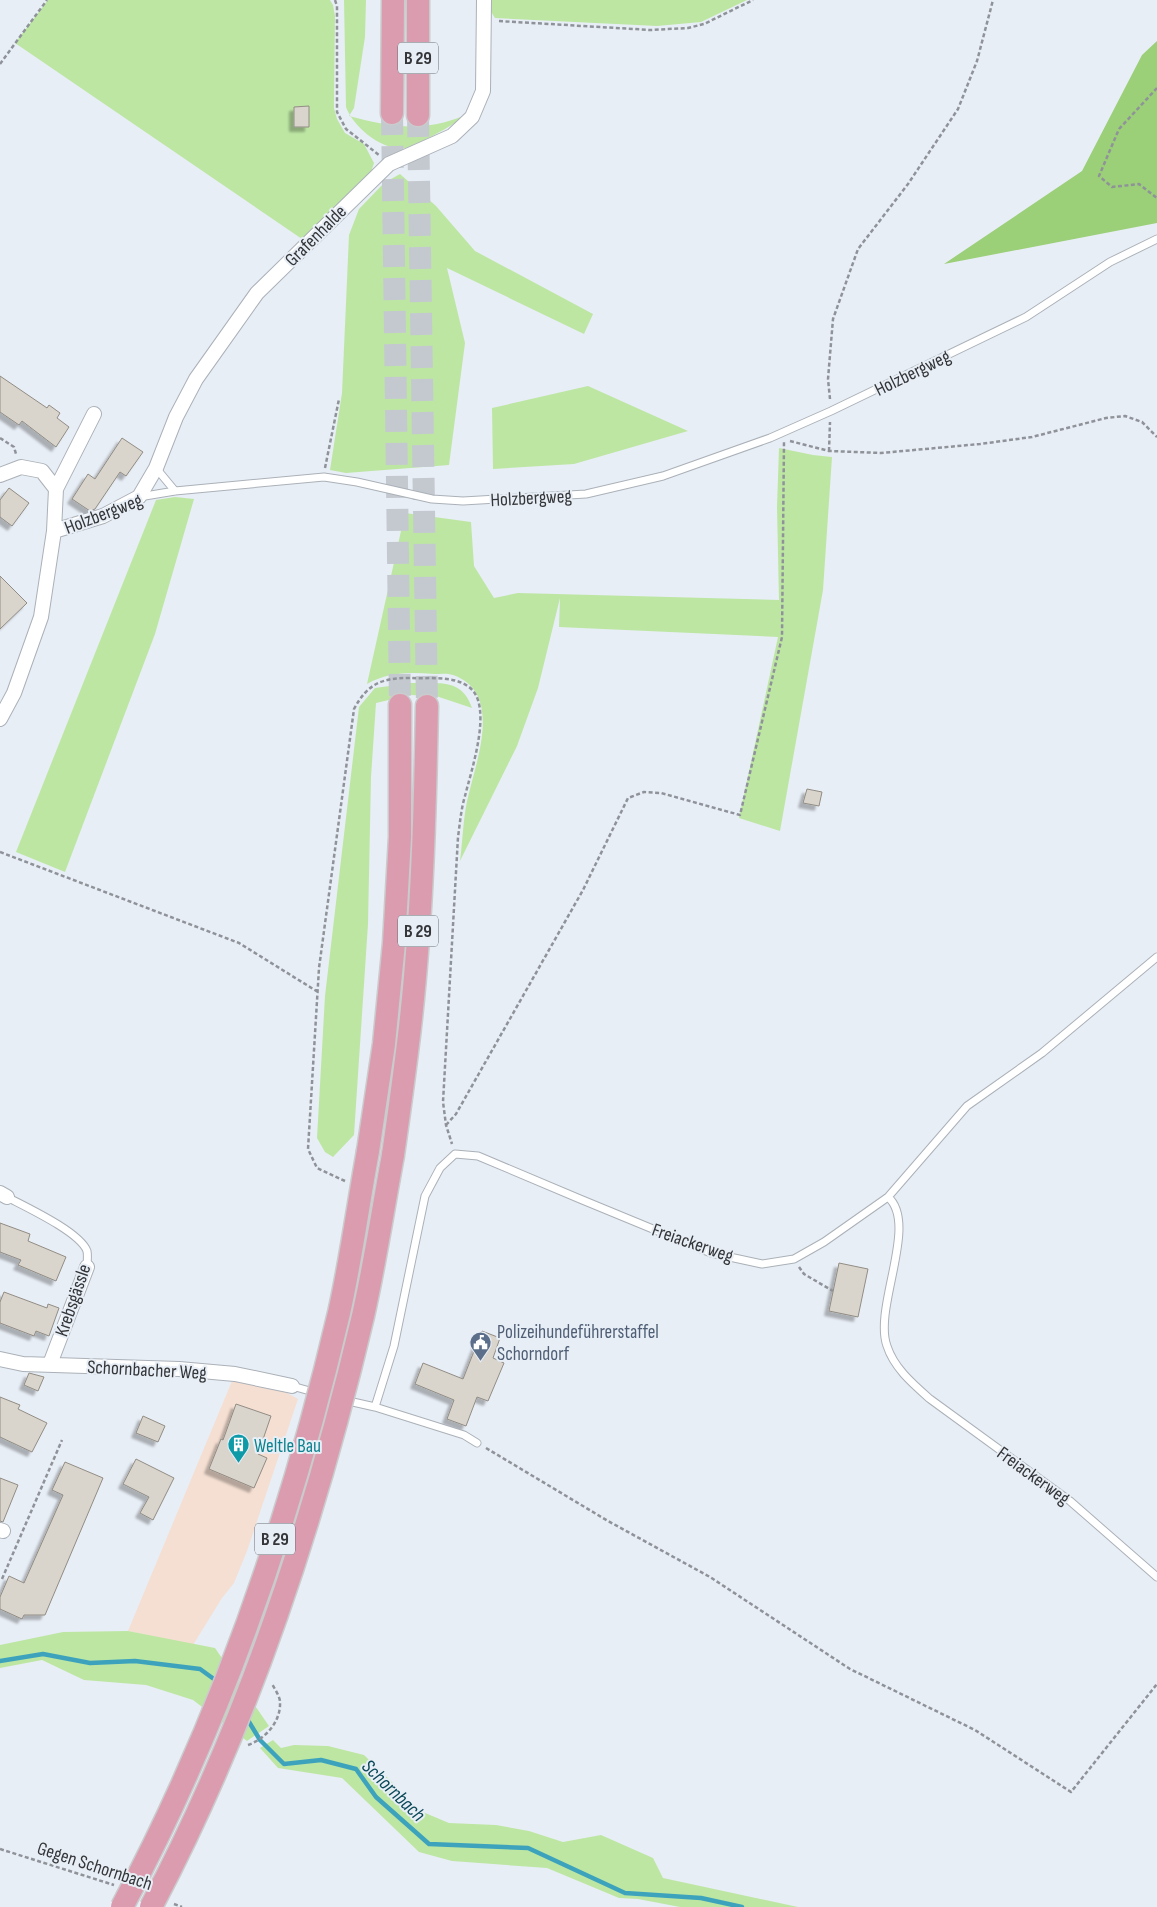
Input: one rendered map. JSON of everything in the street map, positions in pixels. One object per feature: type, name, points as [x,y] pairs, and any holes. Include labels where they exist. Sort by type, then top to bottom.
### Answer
[{"type":"highway","name":"B 29","points":[[392,113],[393,0]]},
{"type":"highway","name":"B 29","points":[[418,0],[418,115]]},
{"type":"highway","name":"B 29","points":[[120,1897],[146,1862],[201,1743],[256,1599],[305,1446],[337,1321],[368,1151],[384,1044],[394,943],[400,838],[400,706]]},
{"type":"highway","name":"B 29","points":[[162,1906],[172,1867],[230,1739],[280,1604],[333,1435],[363,1314],[393,1155],[410,1027],[425,832],[427,706]]},
{"type":"street","name":"Grafenhalde","points":[[139,498],[156,468],[176,417],[196,379],[257,293],[389,164],[452,136],[472,117],[483,92],[484,0]]},
{"type":"street","points":[[54,532],[56,489],[94,414]]},
{"type":"street","points":[[0,474],[21,467],[42,472],[56,489]]},
{"type":"street","name":"Holzbergweg","points":[[0,719],[14,693],[41,617],[54,532],[102,516],[139,498]]},
{"type":"street","name":"Krebsgässle","points":[[50,1364],[87,1267]]},
{"type":"street","name":"Schornbacher Weg","points":[[0,1359],[23,1364],[179,1369],[235,1374],[292,1386]]},
{"type":"lane","name":"Holzbergweg","points":[[139,498],[175,492],[324,476],[432,498],[455,500],[586,494],[663,476],[770,438],[831,411],[1026,317],[1110,262],[1157,239]]},
{"type":"lane","points":[[156,468],[175,492]]},
{"type":"lane","points":[[888,1197],[967,1106],[1042,1053],[1157,957]]},
{"type":"lane","points":[[375,1408],[394,1346],[425,1196],[440,1168],[455,1154]]},
{"type":"lane","name":"Freiackerweg","points":[[455,1154],[478,1156],[711,1253],[762,1264],[794,1259],[824,1242],[888,1197],[894,1203],[900,1218],[895,1262],[883,1324],[886,1345],[898,1366],[912,1383],[930,1399],[1070,1501],[1157,1577]]},
{"type":"lane","name":"Krebsgässle","points":[[4,1195],[68,1231],[80,1240],[88,1252],[87,1267]]},
{"type":"lane","points":[[292,1386],[326,1395]]},
{"type":"lane","points":[[335,1397],[464,1435],[477,1443]]},
{"type":"path","points":[[0,64],[47,0]]},
{"type":"path","points":[[334,0],[338,6],[337,112],[346,129],[389,164]]},
{"type":"path","points":[[483,20],[650,30],[688,28],[704,24],[753,0]]},
{"type":"path","points":[[829,451],[831,411],[828,379],[833,319],[858,249],[908,184],[958,109],[977,61],[993,0]]},
{"type":"path","points":[[1157,88],[1119,128],[1099,176],[1112,187],[1139,184],[1157,198]]},
{"type":"path","points":[[324,476],[339,399]]},
{"type":"path","points":[[770,438],[829,451],[881,453],[1032,437],[1106,418],[1125,416],[1142,422],[1157,437]]},
{"type":"path","points":[[0,438],[14,447],[21,467]]},
{"type":"path","points":[[446,1125],[456,1114],[583,890],[628,798],[644,792],[661,793],[740,815],[782,637],[784,440]]},
{"type":"path","points":[[317,1168],[308,1149],[319,968],[354,709],[360,697],[373,684],[392,678],[450,679],[469,687],[478,698],[480,718],[475,762],[464,798],[458,837],[443,1102],[446,1125],[455,1154]]},
{"type":"path","points":[[0,852],[239,943],[318,992]]},
{"type":"path","points":[[794,1259],[804,1274],[833,1291]]},
{"type":"path","points":[[2,1579],[62,1440]]},
{"type":"path","points":[[477,1443],[608,1521],[710,1577],[850,1669],[975,1730],[1071,1792],[1157,1684]]},
{"type":"path","points":[[252,1744],[267,1734],[276,1720],[280,1702],[270,1678]]},
{"type":"path","name":"Gegen Schornbach","points":[[0,1849],[120,1897]]},
{"type":"path","name":"Gegen Schornbach","points":[[162,1906],[182,1907]]},
{"type":"shaded area","points":[[232,1381],[243,1381],[278,1388],[298,1399],[247,1551],[234,1583],[222,1598],[193,1645],[128,1631]]},
{"type":"green space","points":[[48,0],[330,0],[335,16],[334,108],[337,119],[345,133],[364,144],[374,163],[371,172],[302,239],[15,43]]},
{"type":"green space","points":[[344,0],[366,0],[365,37],[354,108],[350,115],[346,107]]},
{"type":"green space","points":[[490,0],[747,0],[701,22],[657,26],[495,18],[490,10]]},
{"type":"green space","points":[[1157,41],[1157,223],[944,264],[1082,171],[1142,55]]},
{"type":"green space","points":[[467,115],[444,130],[406,148],[388,146],[379,142],[362,130],[351,117],[382,124],[426,126]]},
{"type":"green space","points":[[400,174],[436,206],[475,251],[593,314],[584,334],[447,268],[465,343],[449,465],[346,473],[330,470],[342,393],[349,235],[359,209],[384,183]]},
{"type":"green space","points":[[588,386],[688,431],[574,464],[493,469],[492,408]]},
{"type":"green space","points":[[779,448],[832,457],[823,590],[780,831],[739,818],[778,637],[559,627],[560,598],[538,688],[517,746],[460,861],[465,810],[481,744],[483,726],[482,710],[477,695],[468,683],[448,674],[399,674],[383,677],[367,684],[405,513],[471,522],[474,566],[494,598],[518,593],[779,600],[777,507]]},
{"type":"green space","points":[[175,497],[194,499],[155,634],[65,872],[16,852],[156,500]]},
{"type":"green space","points":[[411,683],[448,684],[462,691],[468,698],[472,708],[436,696],[410,695],[376,703],[371,777],[368,924],[354,1135],[333,1157],[325,1152],[317,1138],[325,996],[359,707],[375,688]]},
{"type":"green space","points":[[128,1631],[215,1648],[269,1726],[247,1741],[193,1700],[146,1685],[84,1680],[42,1660],[0,1668],[0,1645],[63,1632]]},
{"type":"green space","points":[[273,1740],[281,1748],[294,1745],[328,1746],[364,1755],[418,1810],[449,1823],[496,1825],[529,1831],[563,1842],[601,1835],[653,1858],[663,1878],[798,1907],[680,1907],[638,1899],[619,1898],[547,1868],[452,1861],[419,1852],[342,1778],[278,1768],[260,1748]]},
{"type":"building","points":[[309,106],[309,127],[294,127],[294,107]]},
{"type":"building","points":[[0,376],[47,408],[49,405],[60,413],[57,418],[69,427],[56,447],[22,421],[19,425],[0,412]]},
{"type":"building","points":[[122,438],[143,452],[126,476],[120,472],[95,509],[90,511],[72,499],[88,474],[95,479]]},
{"type":"building","points":[[9,488],[29,503],[12,526],[0,517],[0,500]]},
{"type":"building","points":[[0,576],[27,603],[0,629]]},
{"type":"building","points":[[807,789],[822,792],[819,806],[803,803]]},
{"type":"building","points":[[0,1223],[30,1234],[28,1241],[66,1257],[56,1281],[18,1265],[21,1260],[0,1252]]},
{"type":"building","points":[[839,1263],[868,1269],[858,1317],[829,1311]]},
{"type":"building","points":[[4,1292],[47,1308],[48,1304],[59,1308],[49,1336],[36,1331],[34,1336],[0,1323],[0,1302]]},
{"type":"building","points":[[482,1331],[500,1338],[493,1358],[504,1363],[488,1401],[477,1397],[466,1426],[447,1419],[454,1400],[415,1384],[423,1363],[463,1379]]},
{"type":"building","points":[[29,1373],[44,1377],[38,1391],[24,1385]]},
{"type":"building","points":[[0,1397],[20,1405],[18,1409],[47,1423],[32,1452],[0,1437]]},
{"type":"building","points":[[236,1404],[271,1416],[258,1454],[267,1458],[254,1488],[209,1469],[221,1439],[223,1440]]},
{"type":"building","points":[[143,1416],[165,1426],[158,1442],[136,1433]]},
{"type":"building","points":[[136,1459],[174,1478],[153,1520],[140,1513],[149,1497],[123,1484]]},
{"type":"building","points":[[65,1462],[103,1478],[45,1615],[24,1615],[22,1619],[0,1609],[0,1597],[9,1576],[24,1583],[63,1495],[52,1490]]},
{"type":"building","points":[[0,1478],[18,1485],[3,1522],[0,1521]]},
{"type":"waterway","name":"Schornbach","points":[[0,1661],[43,1654],[90,1663],[135,1661],[200,1669],[218,1682]]},
{"type":"waterway","name":"Schornbach","points":[[246,1717],[260,1740],[284,1764],[321,1760],[356,1769],[376,1797],[429,1844],[528,1848],[625,1893],[701,1898],[742,1907]]},
{"type":"tunnel","points":[[392,113],[400,705]]},
{"type":"tunnel","points":[[418,115],[427,706]]},
{"type":"place","name":"Polizeihundeführerstaffel Schorndorf","points":[[481,1361]]},
{"type":"place","name":"Weltle Bau","points":[[238,1464]]}]
